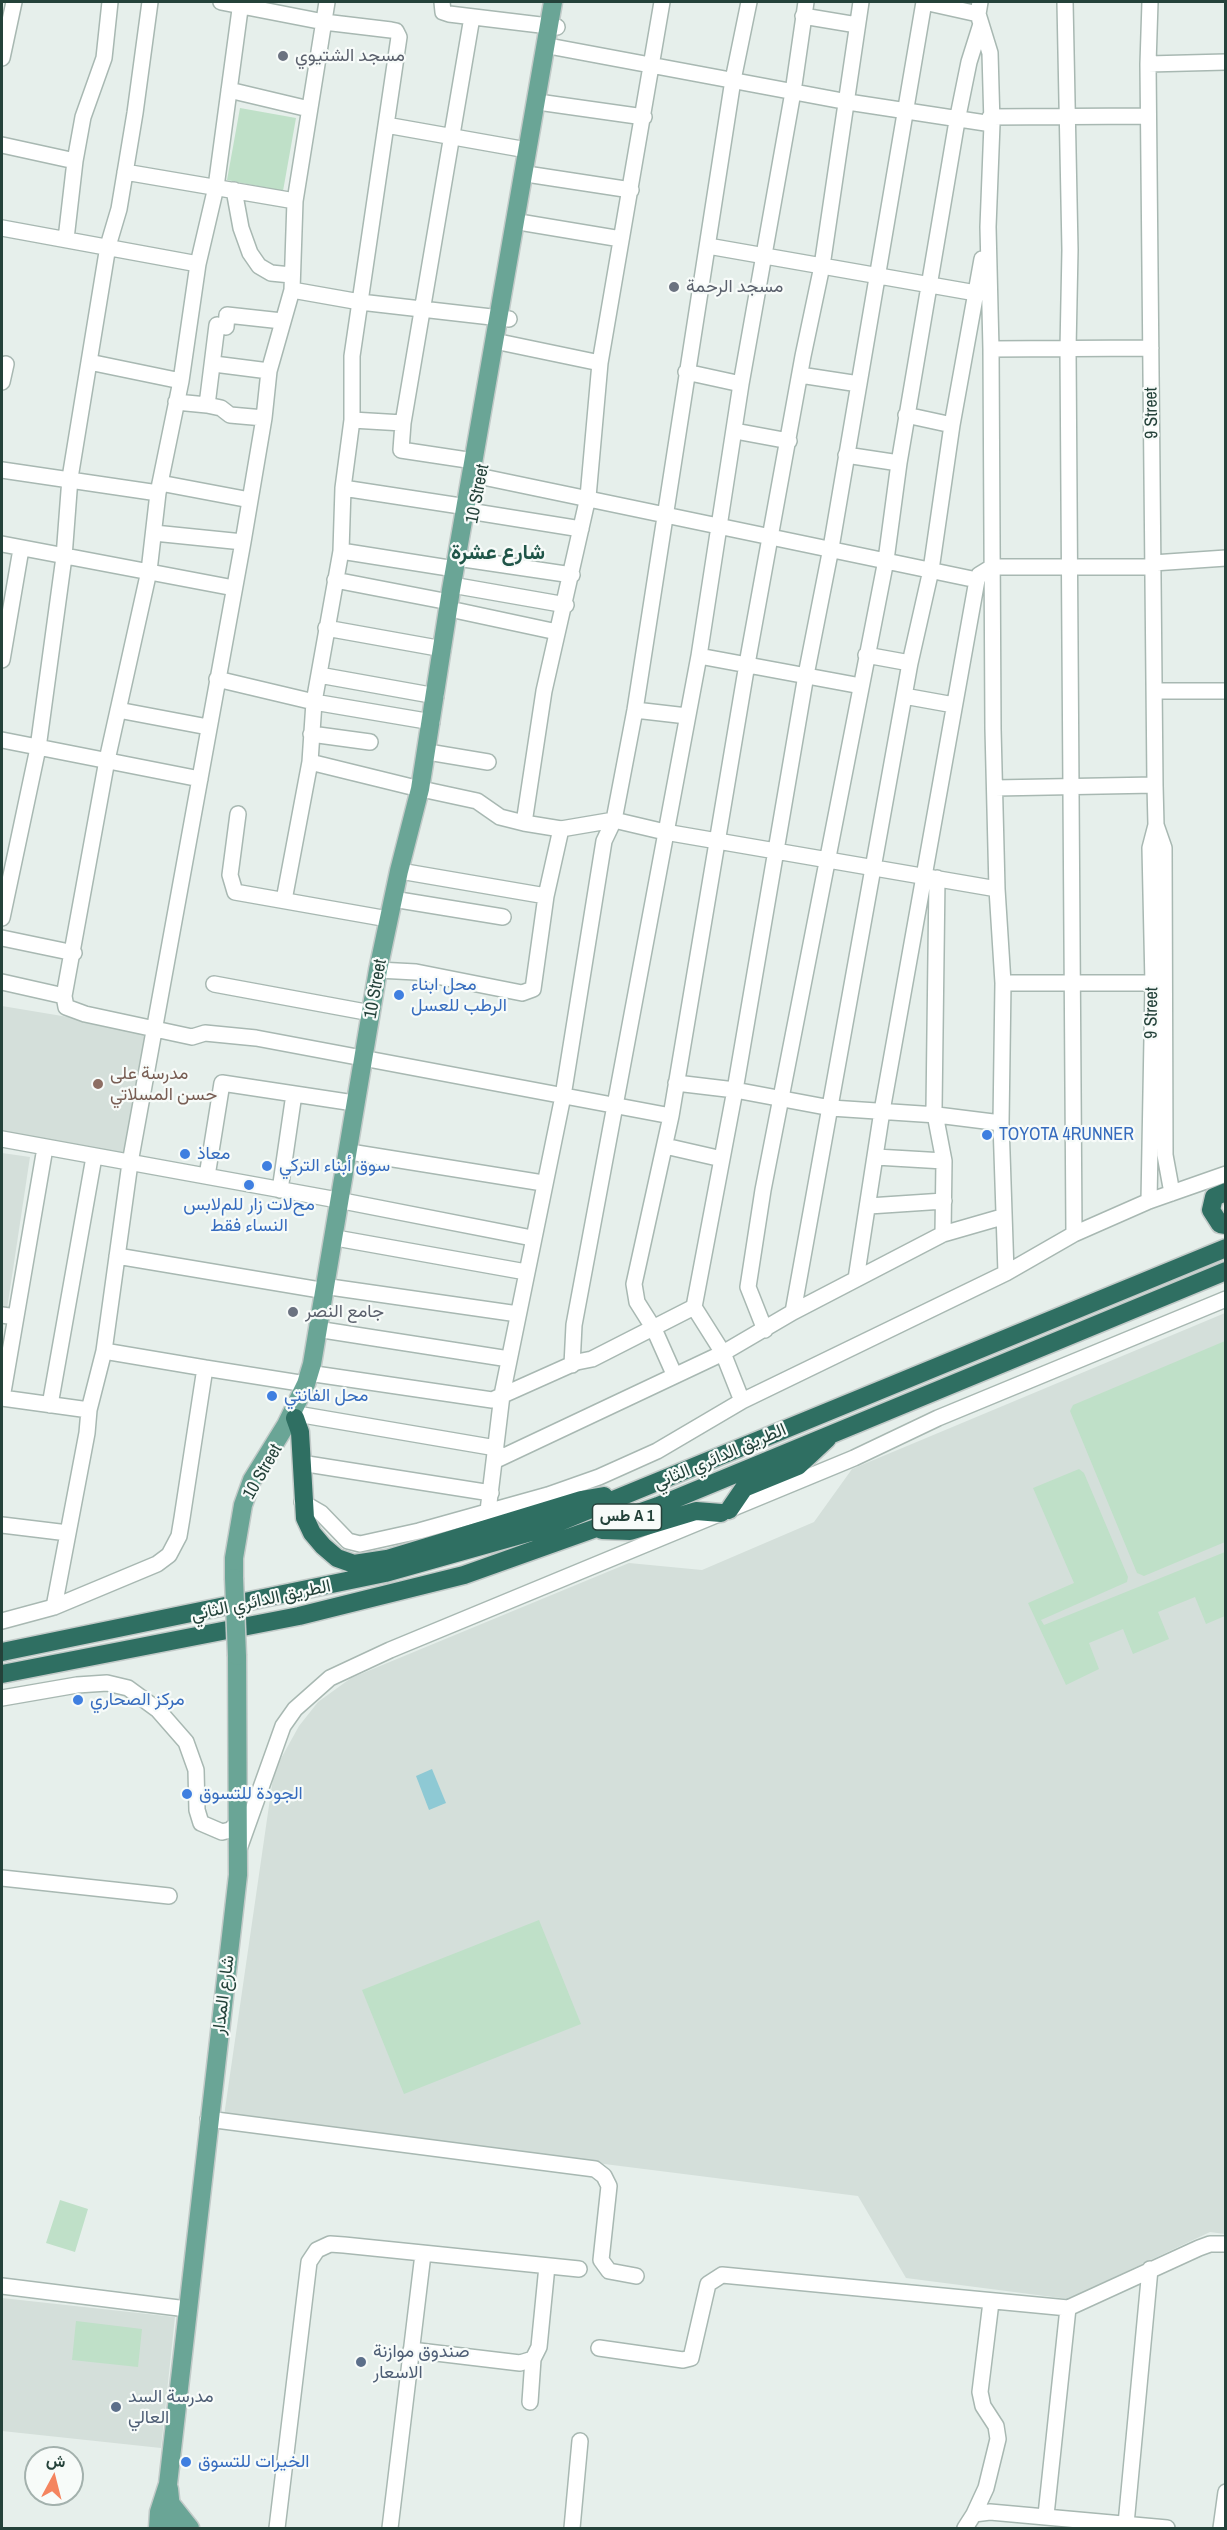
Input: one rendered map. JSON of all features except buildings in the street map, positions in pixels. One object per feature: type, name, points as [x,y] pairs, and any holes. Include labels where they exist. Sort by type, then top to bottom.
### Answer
[{"type":"highway","points":[[1226,1192],[1214,1197],[1211,1210],[1220,1224],[1226,1225]]},
{"type":"highway","name":"الطريق الدائري الثاني","points":[[2,1652],[385,1573],[545,1528],[1226,1248]]},
{"type":"highway","name":"الطريق الدائري الثاني","points":[[2,1674],[373,1599],[464,1575],[594,1529],[1226,1271]]},
{"type":"highway","points":[[296,1416],[300,1432],[302,1502],[305,1518],[312,1533],[323,1546],[337,1558],[354,1564],[370,1563],[581,1500],[632,1492]]},
{"type":"highway","points":[[594,1529],[630,1531],[686,1512],[725,1511],[744,1488],[798,1466],[835,1432]]},
{"type":"main road","name":"10 Street","points":[[243,1506],[252,1480],[286,1425],[310,1379],[328,1289],[354,1103],[366,1059],[371,1013],[406,872],[423,789],[443,649],[504,343],[504,318],[525,223],[554,47],[553,2]]},
{"type":"main road","name":"10 Street","points":[[479,469],[504,318],[527,150],[553,27],[561,2]]},
{"type":"main road","name":"10 Street","points":[[243,1506],[296,1416],[310,1379],[323,1330],[341,1201],[382,970],[388,919],[434,753],[457,582]]},
{"type":"main road","name":"شارع المدار","points":[[173,2529],[163,2515],[208,2119],[235,1908],[239,1822],[234,1558],[243,1506]]},
{"type":"main road","points":[[163,2515],[190,2529]]},
{"type":"street","points":[[2,58],[14,2]]},
{"type":"street","points":[[66,239],[75,161],[83,117],[104,58],[110,2]]},
{"type":"street","points":[[2,918],[38,748],[64,558],[70,478],[108,246],[119,209],[150,2]]},
{"type":"street","points":[[221,2],[241,3],[324,22],[391,30],[398,33],[352,356],[352,420],[343,488],[341,551],[314,702],[310,762],[284,900]]},
{"type":"street","points":[[54,1607],[87,1433],[89,1410],[104,1351],[130,1163],[243,542],[264,418],[269,371],[292,290],[295,201],[327,2]]},
{"type":"street","points":[[442,2],[443,12],[553,27]]},
{"type":"street","points":[[524,824],[544,691],[566,605],[588,497],[600,363],[662,2]]},
{"type":"street","points":[[488,1511],[502,1395],[543,1183],[563,1096],[604,841],[614,820],[635,710],[733,80],[749,2]]},
{"type":"street","points":[[674,1374],[654,1329],[637,1302],[634,1284],[671,1116],[747,664],[822,266],[861,2]]},
{"type":"street","points":[[742,1401],[723,1353],[694,1307],[735,1090],[774,850],[879,276],[924,2],[980,13]]},
{"type":"street","points":[[1065,2],[1070,250],[1068,349],[1074,1234]]},
{"type":"street","name":"9 Street","points":[[1150,2],[1148,116],[1156,825],[1150,848],[1159,984],[1165,1155],[1172,1193]]},
{"type":"street","points":[[241,3],[216,187],[198,264],[181,381],[159,488],[148,571],[107,760],[74,953],[64,996],[66,1007],[192,1037],[205,1033],[256,1038],[671,1116]]},
{"type":"street","points":[[572,1365],[574,1325],[699,656],[741,384],[793,92],[805,9],[857,25]]},
{"type":"street","points":[[980,13],[990,53],[988,227],[992,567],[997,889],[1003,983],[1002,1217],[1006,1274]]},
{"type":"street","points":[[765,1330],[748,1287],[763,1190],[886,560],[906,415],[931,285],[957,121],[980,13]]},
{"type":"street","points":[[472,17],[450,137],[400,450],[664,515],[771,535],[977,580]]},
{"type":"street","points":[[554,47],[957,121],[1066,116],[1148,116]]},
{"type":"street","points":[[1148,64],[1226,62]]},
{"type":"street","points":[[229,90],[309,109]]},
{"type":"street","points":[[545,103],[644,117]]},
{"type":"street","points":[[386,126],[527,150]]},
{"type":"street","points":[[2,145],[75,161]]},
{"type":"street","points":[[125,172],[295,201]]},
{"type":"street","points":[[533,175],[631,190]]},
{"type":"street","points":[[234,190],[241,228],[250,253],[259,266],[271,273],[291,274]]},
{"type":"street","points":[[525,223],[621,239]]},
{"type":"street","points":[[794,1312],[910,663],[931,570],[952,425],[988,227]]},
{"type":"street","points":[[2,228],[198,264]]},
{"type":"street","points":[[708,246],[976,293]]},
{"type":"street","points":[[292,290],[360,302],[424,310],[434,308],[504,318]]},
{"type":"street","points":[[207,405],[214,364],[217,325],[226,327],[227,315],[282,321]]},
{"type":"street","points":[[504,343],[600,363]]},
{"type":"street","points":[[991,349],[1151,348]]},
{"type":"street","points":[[89,362],[181,381]]},
{"type":"street","points":[[2,382],[6,364]]},
{"type":"street","points":[[214,364],[269,371]]},
{"type":"street","points":[[686,372],[741,384]]},
{"type":"street","points":[[800,375],[859,384]]},
{"type":"street","points":[[176,402],[221,408],[230,415],[264,418]]},
{"type":"street","points":[[906,415],[952,425]]},
{"type":"street","points":[[352,420],[403,423]]},
{"type":"street","points":[[735,431],[789,441]]},
{"type":"street","points":[[846,455],[898,463]]},
{"type":"street","points":[[2,470],[250,500]]},
{"type":"street","points":[[343,488],[581,529]]},
{"type":"street","points":[[154,533],[243,542]]},
{"type":"street","points":[[2,544],[64,558],[234,588]]},
{"type":"street","points":[[2,660],[21,549]]},
{"type":"street","points":[[341,551],[457,582],[566,605]]},
{"type":"street","points":[[856,1279],[882,1111],[930,877],[954,705],[979,575],[992,567],[1069,569],[1153,565],[1226,558]]},
{"type":"street","points":[[336,580],[457,582],[572,575]]},
{"type":"street","points":[[457,582],[558,632]]},
{"type":"street","points":[[326,628],[443,649]]},
{"type":"street","points":[[866,655],[910,663]]},
{"type":"street","points":[[699,656],[861,686]]},
{"type":"street","points":[[319,675],[436,696]]},
{"type":"street","points":[[217,679],[314,702],[432,722]]},
{"type":"street","points":[[1155,691],[1226,691]]},
{"type":"street","points":[[904,696],[954,705]]},
{"type":"street","points":[[118,710],[208,727]]},
{"type":"street","points":[[635,710],[687,716]]},
{"type":"street","points":[[312,734],[370,742]]},
{"type":"street","points":[[2,740],[200,779]]},
{"type":"street","points":[[434,753],[488,762]]},
{"type":"street","points":[[310,762],[477,801],[500,817],[524,824],[561,829],[614,820],[665,832],[718,839],[997,889]]},
{"type":"street","points":[[995,788],[1155,785]]},
{"type":"street","points":[[238,814],[230,875],[235,891],[388,919]]},
{"type":"street","points":[[382,970],[416,972],[522,993],[533,989],[546,896],[561,829]]},
{"type":"street","points":[[406,872],[546,896]]},
{"type":"street","points":[[930,877],[934,1109],[937,1115],[944,1161],[944,1234]]},
{"type":"street","points":[[399,900],[503,917]]},
{"type":"street","points":[[2,938],[74,953]]},
{"type":"street","points":[[2,982],[64,996]]},
{"type":"street","points":[[1003,983],[1159,984]]},
{"type":"street","points":[[214,984],[371,1013]]},
{"type":"street","name":"9 Street","points":[[1149,1201],[1159,984]]},
{"type":"street","points":[[207,1176],[221,1085],[224,1083],[354,1103]]},
{"type":"street","points":[[676,1083],[735,1090],[781,1101],[831,1108],[937,1115],[1001,1123]]},
{"type":"street","points":[[280,1190],[294,1094]]},
{"type":"street","points":[[2,1139],[341,1201],[532,1239]]},
{"type":"street","points":[[665,1146],[722,1159]]},
{"type":"street","points":[[45,1148],[9,1316],[2,1398],[89,1410]]},
{"type":"street","points":[[350,1152],[543,1183]]},
{"type":"street","points":[[50,1405],[94,1157]]},
{"type":"street","points":[[876,1157],[944,1161]]},
{"type":"street","points":[[302,1502],[321,1513],[348,1541],[360,1544],[549,1495],[599,1477],[657,1450],[742,1401],[1006,1274],[1074,1234],[1149,1201],[1226,1174]]},
{"type":"street","points":[[869,1206],[944,1201]]},
{"type":"street","points":[[296,1416],[495,1455],[723,1353],[794,1312],[944,1234],[1002,1217]]},
{"type":"street","points":[[336,1238],[526,1272]]},
{"type":"street","points":[[117,1256],[328,1289],[518,1314]]},
{"type":"street","points":[[239,1849],[283,1726],[308,1695],[330,1678],[390,1650],[854,1458],[938,1418],[1226,1299]]},
{"type":"street","points":[[104,1351],[206,1368],[492,1400],[572,1365],[592,1359],[694,1307]]},
{"type":"street","points":[[323,1330],[509,1359]]},
{"type":"street","points":[[2,1621],[54,1607],[157,1564],[169,1555],[178,1536],[182,1518],[206,1368]]},
{"type":"street","points":[[301,1463],[490,1493]]},
{"type":"street","points":[[2,1525],[68,1533]]},
{"type":"street","points":[[2,1700],[76,1685],[107,1683],[128,1688],[158,1710],[186,1742],[196,1770],[197,1810],[201,1823],[222,1832],[230,1830],[239,1822]]},
{"type":"street","points":[[2,1878],[169,1896]]},
{"type":"street","points":[[208,2119],[595,2169],[604,2176],[609,2186],[601,2260],[609,2271],[636,2276]]},
{"type":"street","points":[[277,2529],[309,2262],[317,2250],[330,2244],[579,2269]]},
{"type":"street","points":[[599,2348],[683,2360],[691,2358],[708,2284],[722,2274],[1068,2308],[1150,2269],[1210,2244],[1226,2244]]},
{"type":"street","points":[[390,2529],[423,2254]]},
{"type":"street","points":[[530,2402],[533,2359],[539,2347],[547,2266]]},
{"type":"street","points":[[1126,2524],[1150,2269]]},
{"type":"street","points":[[2,2286],[187,2309]]},
{"type":"street","points":[[965,2529],[986,2488],[998,2439],[996,2426],[983,2406],[980,2392],[991,2301]]},
{"type":"street","points":[[1046,2516],[1068,2308]]},
{"type":"street","points":[[411,2350],[520,2362],[533,2359]]},
{"type":"street","points":[[572,2529],[580,2441]]},
{"type":"street","points":[[1221,2529],[1226,2492]]},
{"type":"street","points":[[974,2514],[990,2512],[1046,2516],[1167,2529]]},
{"type":"street","points":[[152,2529],[163,2515]]},
{"type":"shaded area","points":[[2,1006],[146,1030],[124,1154],[2,1131]]},
{"type":"shaded area","points":[[2,1153],[30,1157],[7,1309],[2,1308]]},
{"type":"shaded area","points":[[1225,1313],[1225,2234],[1210,2232],[1068,2299],[906,2278],[858,2196],[224,2116],[274,1771],[299,1726],[318,1702],[351,1678],[629,1563],[702,1570],[814,1522],[852,1469]]},
{"type":"shaded area","points":[[2,2298],[175,2317],[161,2448],[2,2431]]},
{"type":"green space","points":[[240,108],[296,118],[283,191],[227,180]]},
{"type":"green space","points":[[1225,1341],[1225,1542],[1144,1576],[1137,1573],[1070,1411],[1073,1405]]},
{"type":"green space","points":[[1079,1469],[1084,1473],[1128,1577],[1127,1582],[1041,1620],[1044,1625],[1225,1552],[1225,1616],[1206,1624],[1195,1597],[1158,1612],[1169,1639],[1133,1654],[1123,1629],[1089,1643],[1099,1669],[1066,1685],[1028,1603],[1074,1583],[1033,1488]]},
{"type":"green space","points":[[539,1920],[581,2024],[404,2094],[362,1990]]},
{"type":"green space","points":[[60,2200],[88,2209],[75,2252],[46,2243]]},
{"type":"green space","points":[[76,2321],[142,2329],[138,2367],[72,2360]]},
{"type":"water","points":[[432,1769],[446,1803],[429,1810],[416,1776]]},
{"type":"place","name":"مسجد الشتيوي","points":[[283,56]]},
{"type":"place","name":"مسجد الرحمة","points":[[674,287]]},
{"type":"place","name":"محل ابناء الرطب للعسل","points":[[399,995]]},
{"type":"place","name":"مدرسة على حسن المسلاتي","points":[[98,1084]]},
{"type":"place","name":"TOYOTA 4RUNNER","points":[[987,1135]]},
{"type":"place","name":"معاذ","points":[[185,1154]]},
{"type":"place","name":"سوق أبناء التركي","points":[[267,1166]]},
{"type":"place","name":"محﻻت زار للمﻻبس النساء فقط","points":[[249,1185]]},
{"type":"place","name":"جامع النصر","points":[[293,1312]]},
{"type":"place","name":"محل الفانتي","points":[[272,1396]]},
{"type":"place","name":"مركز الصحاري","points":[[78,1700]]},
{"type":"place","name":"الجودة للتسوق","points":[[187,1794]]},
{"type":"place","name":"صندوق موازنة الاسعار","points":[[361,2362]]},
{"type":"place","name":"مدرسة السد العالي","points":[[116,2407]]},
{"type":"place","name":"الخيرات للتسوق","points":[[186,2462]]},
{"type":"district","name":"شارع عشرة","points":[[498,553]]}]
